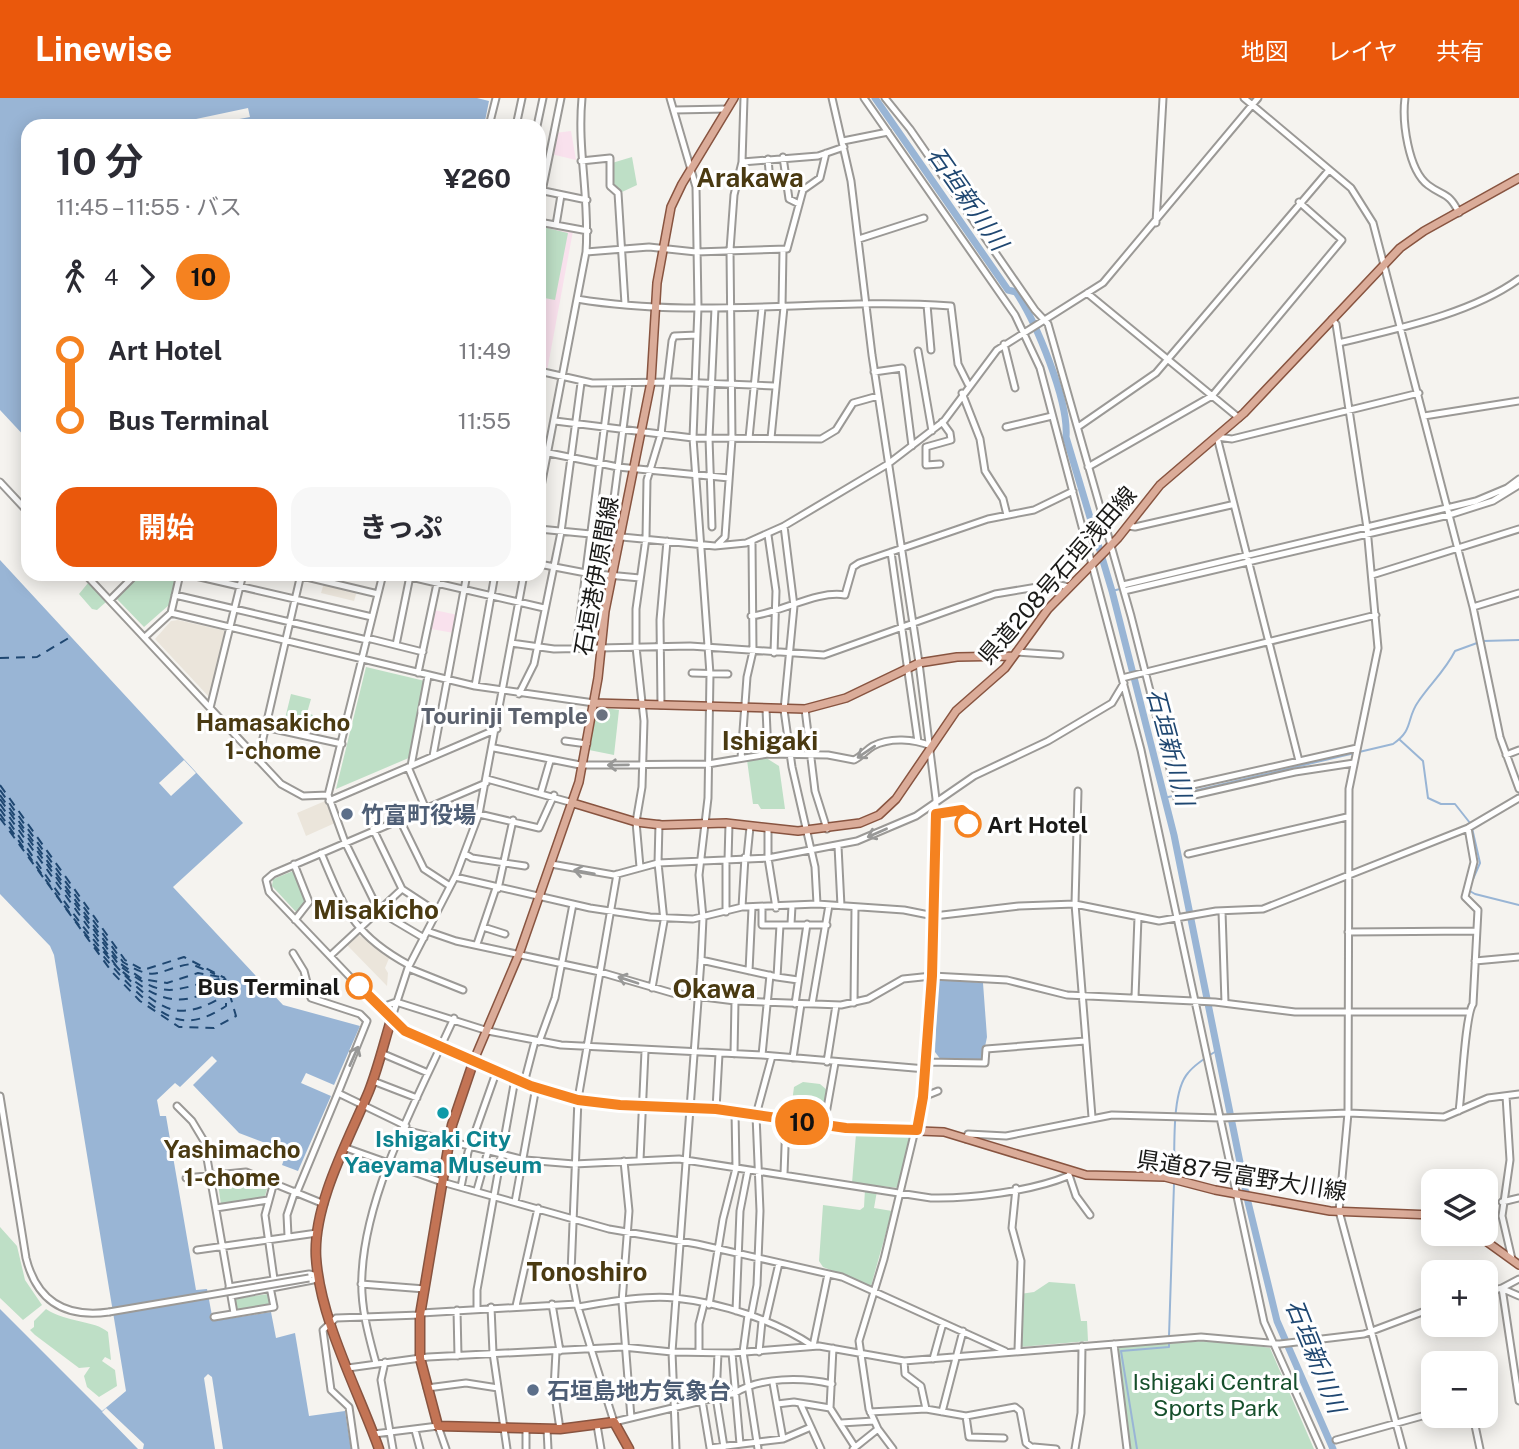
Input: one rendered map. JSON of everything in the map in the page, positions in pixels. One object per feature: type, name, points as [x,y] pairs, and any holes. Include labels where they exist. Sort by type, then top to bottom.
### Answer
[{"type":"highway","points":[[379,1449],[313,1277],[317,1233],[324,1204],[373,1080],[391,1020],[405,1031],[474,1060],[449,1142],[421,1314],[420,1358],[438,1426],[560,1429],[614,1422],[629,1449]]},
{"type":"highway","points":[[386,1038],[405,1031]]},
{"type":"main road","name":"石垣港伊原間線","points":[[474,1060],[519,954],[573,803],[583,765],[611,575],[651,382],[655,305],[671,207],[734,98]]},
{"type":"main road","name":"県道208号石垣浅田線","points":[[573,803],[636,822],[729,824],[808,831],[827,829],[879,815],[896,799],[956,711],[1001,672],[1069,587],[1129,526],[1160,485],[1239,418],[1385,262],[1417,235],[1519,178]]},
{"type":"main road","points":[[594,703],[805,709],[846,698],[919,663],[957,657],[1014,654]]},
{"type":"main road","name":"県道87号富野大川線","points":[[474,1060],[524,1083],[578,1100],[642,1107],[716,1109],[861,1129],[944,1132],[1069,1174],[1165,1177],[1243,1195],[1339,1212],[1421,1215]]},
{"type":"main road","points":[[1493,1246],[1516,1263]]},
{"type":"street","points":[[491,119],[496,98]]},
{"type":"street","points":[[518,119],[522,98]]},
{"type":"street","points":[[538,119],[542,98]]},
{"type":"street","points":[[546,170],[561,98]]},
{"type":"street","points":[[546,463],[586,252],[587,200],[579,136],[582,98]]},
{"type":"street","points":[[670,98],[696,187],[698,307],[694,474],[702,544],[706,648],[710,674],[708,764],[699,876],[703,918],[701,960],[672,1352],[672,1408],[676,1449]]},
{"type":"street","points":[[725,537],[732,439],[733,308],[730,250],[734,195],[742,162],[744,98]]},
{"type":"street","points":[[832,98],[844,144],[859,239],[874,372],[919,663],[936,799],[932,976],[923,1097],[917,1130],[874,1293],[860,1331],[859,1354],[870,1412],[892,1449]]},
{"type":"street","points":[[864,98],[1026,330],[1040,368],[1125,679],[1243,1195],[1264,1322],[1321,1449]]},
{"type":"street","points":[[885,98],[910,129],[1044,321],[1058,352],[1108,549],[1123,588],[1175,789],[1357,748]]},
{"type":"street","points":[[1156,223],[1163,98]]},
{"type":"street","points":[[1244,98],[1329,170],[1361,201],[1377,232],[1473,607],[1500,737],[1519,789]]},
{"type":"street","points":[[546,530],[591,536],[736,545],[768,535],[888,464],[942,422],[968,384],[1004,344],[1103,283],[1258,98]]},
{"type":"street","points":[[1405,98],[1403,129],[1418,171],[1427,184],[1451,197],[1459,213]]},
{"type":"street","points":[[674,110],[727,109]]},
{"type":"street","points":[[742,162],[826,153],[844,144],[888,132]]},
{"type":"street","points":[[684,150],[692,157],[702,154]]},
{"type":"street","points":[[586,252],[622,249],[696,252],[783,250],[790,243],[803,190],[820,177],[826,153]]},
{"type":"street","points":[[783,157],[789,199],[799,204]]},
{"type":"street","points":[[581,161],[610,158],[610,186],[618,193],[625,304]]},
{"type":"street","points":[[768,159],[770,182]]},
{"type":"street","points":[[1078,427],[1149,380],[1329,170]]},
{"type":"street","points":[[682,184],[688,183],[696,187]]},
{"type":"street","points":[[546,192],[587,200]]},
{"type":"street","points":[[556,225],[561,195]]},
{"type":"street","points":[[1088,467],[1212,396],[1342,240],[1299,202]]},
{"type":"street","points":[[859,239],[924,218]]},
{"type":"street","points":[[546,223],[588,231]]},
{"type":"street","points":[[771,438],[783,307],[783,250]]},
{"type":"street","points":[[1339,343],[1403,328],[1494,296],[1519,279]]},
{"type":"street","points":[[1087,293],[1239,418]]},
{"type":"street","points":[[577,299],[715,308],[867,304],[951,306],[958,364],[968,384]]},
{"type":"street","points":[[928,305],[931,351]]},
{"type":"street","points":[[750,438],[762,307]]},
{"type":"street","points":[[712,527],[709,438],[715,308]]},
{"type":"street","points":[[1332,319],[1336,324],[1367,531],[1378,648],[1354,763],[1347,817],[1348,1114],[1339,1212],[1403,1449]]},
{"type":"street","points":[[640,867],[636,822],[643,765],[643,705],[636,647],[640,578],[646,538],[648,480],[661,434],[674,336],[696,335]]},
{"type":"street","points":[[1004,344],[1015,388]]},
{"type":"street","points":[[918,351],[923,365],[932,431]]},
{"type":"street","points":[[874,372],[902,369],[912,446]]},
{"type":"street","points":[[546,373],[581,383],[713,382],[774,386]]},
{"type":"street","points":[[519,694],[534,664],[561,533],[581,383]]},
{"type":"street","points":[[576,649],[610,383]]},
{"type":"street","points":[[609,537],[629,383]]},
{"type":"street","points":[[962,393],[980,439],[985,471],[1003,499],[1007,515]]},
{"type":"street","points":[[1299,761],[1248,558],[1231,505],[1217,437],[1232,439],[1419,393]]},
{"type":"street","points":[[555,421],[693,438],[821,439],[843,422],[853,403],[878,396]]},
{"type":"street","points":[[1424,416],[1519,401]]},
{"type":"street","points":[[1006,428],[1052,416]]},
{"type":"street","points":[[940,464],[926,465],[926,447],[951,440],[950,433],[942,422]]},
{"type":"street","points":[[548,453],[618,467],[729,478]]},
{"type":"street","points":[[1449,512],[1488,497],[1519,479]]},
{"type":"street","points":[[0,482],[21,504]]},
{"type":"street","points":[[1123,588],[1493,501],[1519,485]]},
{"type":"street","points":[[751,616],[777,612],[825,595],[845,595],[853,567],[901,547],[1007,515],[1034,510],[1073,491]]},
{"type":"street","points":[[1129,526],[1135,527],[1231,505]]},
{"type":"street","points":[[698,526],[725,528]]},
{"type":"street","points":[[784,526],[794,606],[784,710],[790,755],[812,851],[817,904]]},
{"type":"street","points":[[1372,575],[1519,529]]},
{"type":"street","points":[[768,535],[777,612],[774,653]]},
{"type":"street","points":[[725,537],[736,545]]},
{"type":"street","points":[[715,545],[725,537]]},
{"type":"street","points":[[661,705],[660,647],[667,541]]},
{"type":"street","points":[[741,758],[747,677],[753,651],[751,542]]},
{"type":"street","points":[[891,552],[918,742]]},
{"type":"street","points":[[546,565],[586,573],[640,578]]},
{"type":"street","points":[[92,581],[258,760],[292,792],[303,796],[328,798],[497,729]]},
{"type":"street","points":[[110,600],[129,581]]},
{"type":"street","points":[[145,637],[171,613],[178,581]]},
{"type":"street","points":[[216,581],[372,617]]},
{"type":"street","points":[[211,708],[241,581]]},
{"type":"street","points":[[258,760],[300,581]]},
{"type":"street","points":[[325,581],[378,594]]},
{"type":"street","points":[[381,581],[328,798],[368,891],[380,908],[424,938]]},
{"type":"street","points":[[396,645],[409,581]]},
{"type":"street","points":[[430,581],[544,608]]},
{"type":"street","points":[[433,756],[466,581]]},
{"type":"street","points":[[475,687],[494,581]]},
{"type":"street","points":[[391,1020],[409,967],[466,854],[479,814],[494,748],[523,581]]},
{"type":"street","points":[[418,673],[437,583]]},
{"type":"street","points":[[511,643],[576,649],[660,647],[830,654],[995,594],[1055,584],[1069,587]]},
{"type":"street","points":[[1473,607],[1519,593]]},
{"type":"street","points":[[175,596],[423,652]]},
{"type":"street","points":[[171,613],[363,657],[475,687],[594,703]]},
{"type":"street","points":[[551,864],[604,875],[658,863],[768,858],[838,846],[906,820],[974,776],[1048,741],[1112,703],[1125,679],[1376,615]]},
{"type":"street","points":[[1014,654],[1060,655]]},
{"type":"street","points":[[692,673],[728,674]]},
{"type":"street","points":[[425,807],[409,766],[428,676]]},
{"type":"street","points":[[766,709],[768,754]]},
{"type":"street","points":[[805,709],[815,791],[827,829]]},
{"type":"street","points":[[265,727],[342,744]]},
{"type":"street","points":[[494,748],[550,761],[583,765],[643,765],[708,764],[768,754],[811,754],[854,760],[874,746],[902,740],[931,746]]},
{"type":"street","points":[[565,741],[587,744]]},
{"type":"street","points":[[1506,755],[1519,750]]},
{"type":"street","points":[[541,792],[550,761]]},
{"type":"street","points":[[1177,799],[1295,772],[1354,763]]},
{"type":"street","points":[[391,1020],[270,892],[265,883],[269,876],[486,781],[541,792],[573,803]]},
{"type":"street","points":[[1078,791],[1075,904],[1092,1117]]},
{"type":"street","points":[[479,814],[539,828],[554,796]]},
{"type":"street","points":[[455,877],[497,889],[540,895],[611,912],[663,917],[703,918],[742,907],[776,908],[817,904],[887,908],[934,916],[1019,906],[1075,904],[1159,921],[1222,911],[1263,909],[1468,828],[1519,799]]},
{"type":"street","points":[[1188,854],[1347,817]]},
{"type":"street","points":[[399,818],[424,869],[450,886]]},
{"type":"street","points":[[477,944],[505,862],[513,820]]},
{"type":"street","points":[[652,988],[662,941],[659,824]]},
{"type":"street","points":[[726,912],[729,824]]},
{"type":"street","points":[[742,907],[750,827]]},
{"type":"street","points":[[1459,1111],[1466,1057],[1467,1012],[1473,1004],[1478,906],[1465,897],[1475,862],[1468,828]]},
{"type":"street","points":[[768,829],[768,858],[776,908]]},
{"type":"street","points":[[373,830],[402,889],[437,912]]},
{"type":"street","points":[[838,846],[841,906]]},
{"type":"street","points":[[321,853],[342,903],[360,929],[409,967],[463,990]]},
{"type":"street","points":[[466,854],[472,858],[526,866]]},
{"type":"street","points":[[294,864],[309,902],[295,920]]},
{"type":"street","points":[[617,874],[578,1100],[571,1273],[590,1349],[614,1422],[735,1393],[748,1385],[810,1379],[832,1384]]},
{"type":"street","points":[[330,956],[402,889]]},
{"type":"street","points":[[524,1083],[537,1041],[555,998],[573,904]]},
{"type":"street","points":[[812,1004],[829,905]]},
{"type":"street","points":[[791,924],[792,906]]},
{"type":"street","points":[[854,1003],[855,907]]},
{"type":"street","points":[[749,971],[752,908]]},
{"type":"street","points":[[762,908],[762,925],[827,925]]},
{"type":"street","points":[[1222,911],[1225,1003]]},
{"type":"street","points":[[1135,997],[1138,917]]},
{"type":"street","points":[[777,977],[780,925]]},
{"type":"street","points":[[793,1058],[799,980],[807,925]]},
{"type":"street","points":[[483,927],[505,933]]},
{"type":"street","points":[[428,931],[600,972],[652,988],[697,998],[735,1001],[836,1005],[854,1003],[868,999],[903,979],[932,976],[1007,980],[1054,993],[1215,1002],[1295,1012],[1467,1012]]},
{"type":"street","points":[[1348,932],[1476,931]]},
{"type":"street","points":[[288,1236],[287,1215],[296,1191],[367,1026],[366,1019],[311,999],[304,971],[293,953]]},
{"type":"street","points":[[1475,961],[1519,957]]},
{"type":"street","points":[[701,960],[799,980]]},
{"type":"street","points":[[762,1055],[770,975]]},
{"type":"street","points":[[734,1054],[735,1001]]},
{"type":"street","points":[[375,1003],[385,1006],[396,1002],[454,1018],[488,1031],[537,1041],[645,1051],[762,1055],[835,1063],[926,1066],[985,1063],[986,1049],[1085,1041]]},
{"type":"street","points":[[827,1062],[836,1005]]},
{"type":"street","points":[[376,1363],[363,1315],[361,1284],[372,1217],[416,1098],[454,1018]]},
{"type":"street","points":[[640,1160],[645,1051]]},
{"type":"street","points":[[381,1053],[428,1073]]},
{"type":"street","points":[[716,1109],[719,1054]]},
{"type":"street","points":[[758,1446],[743,1352],[758,1259],[759,1173],[756,1115],[772,1056]]},
{"type":"street","points":[[824,1125],[835,1063]]},
{"type":"street","points":[[461,1187],[471,1147],[497,1070]]},
{"type":"street","points":[[477,1308],[515,1079]]},
{"type":"street","points":[[373,1080],[416,1098]]},
{"type":"street","points":[[515,1202],[525,1160],[536,1087]]},
{"type":"street","points":[[923,1097],[938,1091]]},
{"type":"street","points":[[338,1093],[405,1128],[449,1142],[525,1160],[574,1164],[685,1160],[931,1198],[962,1198],[1038,1186],[1069,1174],[1076,1196],[1090,1214]]},
{"type":"street","points":[[966,1139],[968,1134],[993,1136],[1036,1132],[1092,1117],[1348,1114],[1444,1117],[1488,1098],[1519,1094]]},
{"type":"street","points":[[0,1096],[26,1258],[34,1282],[47,1299],[75,1313],[109,1312],[313,1277]]},
{"type":"street","points":[[1506,1096],[1510,1160],[1502,1216],[1516,1263]]},
{"type":"street","points":[[177,1105],[202,1136],[234,1313]]},
{"type":"street","points":[[699,1352],[699,1324],[706,1305],[736,1168],[735,1111]]},
{"type":"street","points":[[783,1174],[786,1120]]},
{"type":"street","points":[[345,1148],[442,1182],[572,1219],[828,1274],[1006,1351]]},
{"type":"street","points":[[477,1190],[488,1151]]},
{"type":"street","points":[[624,1161],[629,1199],[622,1302],[631,1418]]},
{"type":"street","points":[[736,1311],[736,1254],[740,1211],[748,1170]]},
{"type":"street","points":[[186,1178],[246,1172],[324,1204]]},
{"type":"street","points":[[214,1317],[274,1307],[270,1289],[267,1240],[268,1200],[274,1182]]},
{"type":"street","points":[[1016,1188],[1012,1228],[1021,1261],[1018,1350]]},
{"type":"street","points":[[1502,1202],[1519,1198]]},
{"type":"street","points":[[216,1208],[268,1200]]},
{"type":"street","points":[[516,1306],[538,1208]]},
{"type":"street","points":[[197,1250],[317,1233]]},
{"type":"street","points":[[759,1352],[762,1321],[766,1319],[779,1263]]},
{"type":"street","points":[[813,1346],[828,1274]]},
{"type":"street","points":[[229,1287],[313,1277]]},
{"type":"street","points":[[231,1296],[313,1280],[313,1277]]},
{"type":"street","points":[[1498,1290],[1519,1279]]},
{"type":"street","points":[[361,1284],[425,1289]]},
{"type":"street","points":[[1502,1289],[1519,1296]]},
{"type":"street","points":[[1502,1289],[1519,1401]]},
{"type":"street","points":[[355,1449],[349,1407],[331,1390],[322,1333],[336,1318],[675,1298],[736,1311],[792,1332],[813,1346]]},
{"type":"street","points":[[552,1304],[558,1351],[554,1389],[560,1429]]},
{"type":"street","points":[[491,1307],[493,1353],[507,1449]]},
{"type":"street","points":[[457,1310],[458,1356]]},
{"type":"street","points":[[348,1368],[420,1358],[625,1347],[672,1352],[732,1353],[813,1346],[904,1361],[1210,1336],[1276,1344],[1343,1339],[1421,1312]]},
{"type":"street","points":[[933,1359],[943,1323]]},
{"type":"street","points":[[942,1412],[963,1331]]},
{"type":"street","points":[[1114,1344],[1127,1449]]},
{"type":"street","points":[[1074,1449],[1081,1413],[1082,1346]]},
{"type":"street","points":[[833,1349],[830,1408],[854,1448],[878,1429]]},
{"type":"street","points":[[718,1353],[716,1397],[724,1447]]},
{"type":"street","points":[[732,1353],[740,1444]]},
{"type":"street","points":[[904,1361],[905,1374],[921,1386],[926,1409]]},
{"type":"street","points":[[385,1362],[381,1380],[393,1449]]},
{"type":"street","points":[[427,1388],[466,1383],[498,1388]]},
{"type":"street","points":[[773,1383],[783,1439]]},
{"type":"street","points":[[569,1386],[603,1384]]},
{"type":"street","points":[[702,1400],[710,1449],[740,1444],[758,1446],[811,1427]]},
{"type":"street","points":[[777,1404],[830,1408]]},
{"type":"street","points":[[800,1404],[818,1448]]},
{"type":"street","points":[[870,1412],[926,1409],[966,1416],[996,1408],[1018,1408],[1026,1443],[1034,1448],[1056,1449]]},
{"type":"street","points":[[966,1416],[969,1437],[1004,1438]]},
{"type":"street","points":[[1336,1440],[1421,1416]]},
{"type":"street","points":[[841,1423],[874,1421]]},
{"type":"street","points":[[597,1425],[601,1449]]},
{"type":"street","points":[[374,1434],[438,1426],[446,1449]]},
{"type":"street","points":[[1476,1428],[1480,1449]]},
{"type":"street","points":[[526,1429],[526,1449]]},
{"type":"street","points":[[547,1429],[548,1449]]},
{"type":"street","points":[[415,1430],[420,1449]]},
{"type":"shaded area","points":[[571,131],[576,160],[551,154],[555,133]]},
{"type":"shaded area","points":[[546,225],[573,231],[546,371]]},
{"type":"shaded area","points":[[324,583],[357,591],[354,601],[321,593]]},
{"type":"shaded area","points":[[434,610],[458,615],[454,633],[431,629]]},
{"type":"shaded area","points":[[178,620],[226,631],[210,698],[155,639],[171,621]]},
{"type":"shaded area","points":[[325,801],[335,823],[306,836],[297,813]]},
{"type":"shaded area","points":[[359,935],[390,956],[385,968],[388,973],[387,986],[347,945]]},
{"type":"green space","points":[[632,157],[637,185],[622,192],[612,184],[612,163]]},
{"type":"green space","points":[[546,228],[568,233],[555,300],[546,298]]},
{"type":"green space","points":[[133,581],[175,581],[169,605],[144,627],[116,598]]},
{"type":"green space","points":[[88,583],[106,602],[97,610],[92,609],[79,594]]},
{"type":"green space","points":[[366,667],[425,681],[411,757],[336,789]]},
{"type":"green space","points":[[291,694],[311,699],[307,713],[313,715],[309,733],[283,727]]},
{"type":"green space","points":[[599,707],[619,710],[614,755],[589,750],[596,710]]},
{"type":"green space","points":[[763,756],[779,766],[785,809],[761,809],[758,804],[753,804],[747,760]]},
{"type":"green space","points":[[293,871],[306,903],[297,913],[272,886],[273,879]]},
{"type":"green space","points":[[803,1082],[820,1084],[827,1090],[818,1120],[790,1117],[794,1087]]},
{"type":"green space","points":[[856,1134],[907,1134],[911,1142],[899,1188],[852,1183]]},
{"type":"green space","points":[[235,1177],[268,1186],[265,1196],[221,1205],[218,1183]]},
{"type":"green space","points":[[865,1189],[877,1191],[874,1208],[892,1211],[871,1286],[823,1267],[819,1261],[823,1205],[860,1210],[864,1207]]},
{"type":"green space","points":[[0,1227],[17,1246],[25,1280],[42,1305],[23,1320],[0,1298]]},
{"type":"green space","points":[[1049,1282],[1075,1284],[1081,1321],[1087,1321],[1088,1341],[1020,1347],[1020,1294],[1034,1292]]},
{"type":"green space","points":[[268,1294],[270,1305],[235,1310],[233,1299]]},
{"type":"green space","points":[[46,1309],[108,1332],[111,1360],[105,1357],[102,1361],[115,1370],[117,1386],[99,1397],[87,1387],[84,1376],[90,1367],[79,1368],[30,1330],[34,1327],[34,1321]]},
{"type":"green space","name":"Ishigaki Central Sports Park","points":[[1220,1340],[1270,1348],[1314,1449],[1131,1449],[1117,1347]]},
{"type":"water","points":[[0,98],[477,98],[489,101],[485,119],[21,119],[21,432],[0,410]]},
{"type":"water","points":[[0,560],[243,823],[173,887],[283,1005],[360,1026],[334,1085],[306,1073],[301,1083],[331,1096],[298,1171],[282,1165],[287,1151],[239,1133],[193,1085],[217,1061],[212,1056],[180,1087],[175,1083],[157,1100],[160,1116],[166,1116],[196,1290],[207,1289],[213,1321],[271,1312],[276,1338],[295,1333],[309,1416],[345,1411],[351,1449],[0,1449],[0,1309],[102,1411],[126,1391],[54,955],[50,946],[0,894]]},
{"type":"water","points":[[938,978],[983,983],[987,1037],[982,1061],[941,1060],[935,1052]]},
{"type":"pier","points":[[248,108],[250,117],[239,119],[196,119]]},
{"type":"pier","points":[[184,760],[196,773],[171,796],[159,783]]},
{"type":"pier","points":[[208,1374],[212,1377],[223,1449],[215,1449],[204,1378]]},
{"type":"pier","points":[[106,1408],[144,1444],[143,1449],[138,1449],[102,1412]]},
{"type":"waterway","name":"石垣新川川","points":[[875,98],[1008,290],[1016,292],[1033,322],[1050,362],[1062,403],[1066,437],[1112,591],[1174,835],[1248,1202],[1277,1321],[1333,1449]]},
{"type":"waterway","points":[[1486,500],[1497,496]]},
{"type":"waterway","points":[[1126,588],[1464,507]]},
{"type":"waterway","points":[[1112,591],[1120,589]]},
{"type":"waterway","points":[[1483,641],[1519,640]]},
{"type":"waterway","points":[[1164,798],[1393,744],[1404,734],[1414,708],[1455,651],[1477,643]]},
{"type":"waterway","points":[[1400,740],[1423,761],[1428,798],[1441,804],[1455,804],[1470,823]]},
{"type":"waterway","points":[[1472,828],[1480,863],[1473,879]]},
{"type":"waterway","points":[[1468,890],[1519,905]]},
{"type":"waterway","points":[[1174,1175],[1175,1122],[1179,1093],[1194,1066],[1218,1050]]},
{"type":"waterway","points":[[1169,1336],[1174,1184]]},
{"type":"waterway","points":[[1137,1449],[1121,1351],[1169,1347],[1169,1342]]},
{"type":"ferry route","points":[[0,658],[37,657],[72,636]]},
{"type":"ferry route","points":[[0,785],[125,960],[143,970],[184,957],[225,978]]},
{"type":"ferry route","points":[[0,790],[123,962],[151,974],[191,964],[215,974]]},
{"type":"ferry route","points":[[0,795],[121,964],[142,979],[167,983],[198,973],[221,977]]},
{"type":"ferry route","points":[[0,799],[119,965],[148,985],[159,989],[180,989],[224,978]]},
{"type":"ferry route","points":[[0,804],[117,967],[131,978],[156,994],[182,999],[196,997],[225,979]]},
{"type":"ferry route","points":[[0,809],[80,922],[130,980],[153,1000],[174,1010],[198,1008],[220,998],[225,979]]},
{"type":"ferry route","points":[[0,814],[81,928],[132,987],[156,1008],[177,1019],[203,1018],[226,1006],[226,983]]},
{"type":"ferry route","points":[[0,818],[112,972],[140,1001],[179,1027],[214,1028],[236,1016],[225,978]]},
{"type":"bus line","name":"10","points":[[359,986],[405,1031],[531,1086],[578,1100],[642,1107],[716,1109],[846,1128],[917,1130],[923,1097],[932,976],[936,814],[966,811],[968,824]]},
{"type":"place","name":"Tourinji Temple","points":[[602,715]]},
{"type":"place","name":"竹富町役場","points":[[347,814]]},
{"type":"place","name":"Art Hotel","points":[[968,824]]},
{"type":"place","name":"Bus Terminal","points":[[359,986]]},
{"type":"place","name":"Ishigaki City Yaeyama Museum","points":[[443,1113]]},
{"type":"place","name":"石垣島地方気象台","points":[[533,1390]]},
{"type":"district","name":"Arakawa","points":[[750,177]]},
{"type":"district","name":"Hamasakicho 1-chome","points":[[273,736]]},
{"type":"district","name":"Ishigaki","points":[[770,740]]},
{"type":"district","name":"Misakicho","points":[[376,909]]},
{"type":"district","name":"Okawa","points":[[714,988]]},
{"type":"district","name":"Yashimacho 1-chome","points":[[232,1163]]},
{"type":"district","name":"Tonoshiro","points":[[587,1271]]}]
